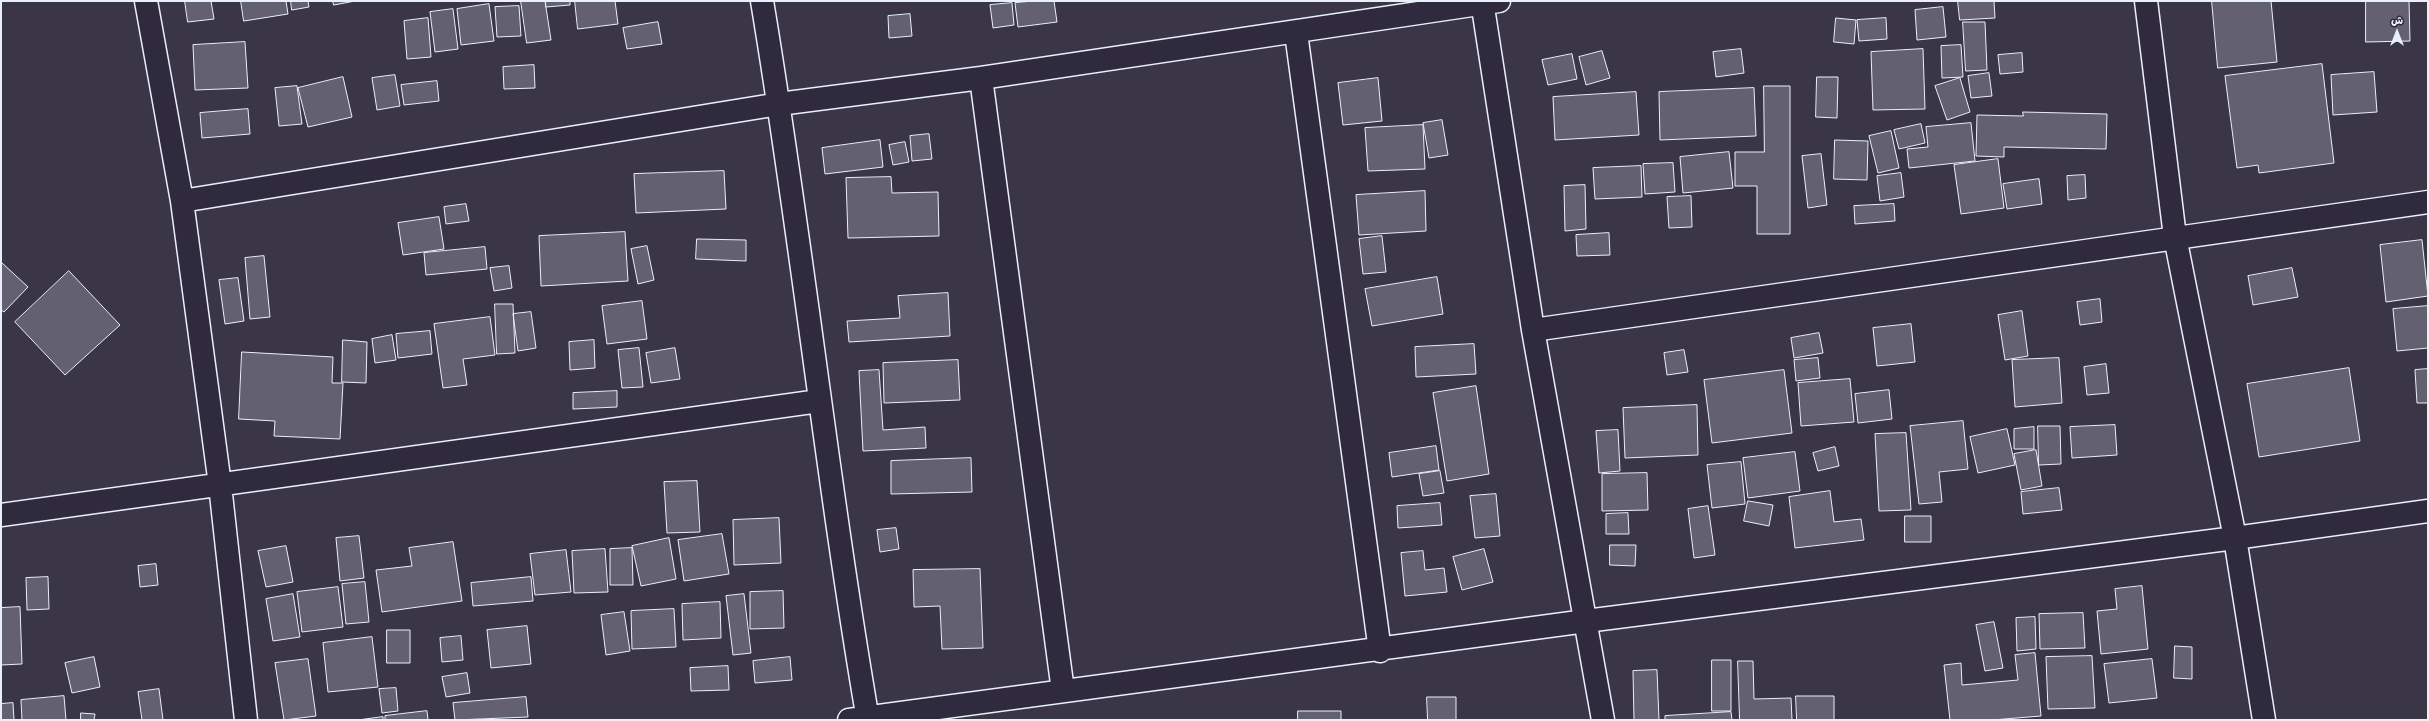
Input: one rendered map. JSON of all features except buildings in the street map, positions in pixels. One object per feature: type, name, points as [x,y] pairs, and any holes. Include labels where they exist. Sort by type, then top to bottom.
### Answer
[{"type":"street","points":[[146,1],[182,201],[220,485],[246,720]]},
{"type":"street","points":[[762,1],[779,104],[862,719],[1063,690],[2235,538],[2428,511]]},
{"type":"street","points":[[2146,1],[2175,237],[2235,538],[2264,720]]},
{"type":"street","points":[[182,201],[779,104],[981,78],[1296,33],[1488,2],[1533,330],[1603,720]]},
{"type":"street","points":[[1296,33],[1380,650]]},
{"type":"street","points":[[981,78],[1063,690]]},
{"type":"street","points":[[1533,330],[2428,202]]},
{"type":"street","points":[[1,515],[819,400]]}]
